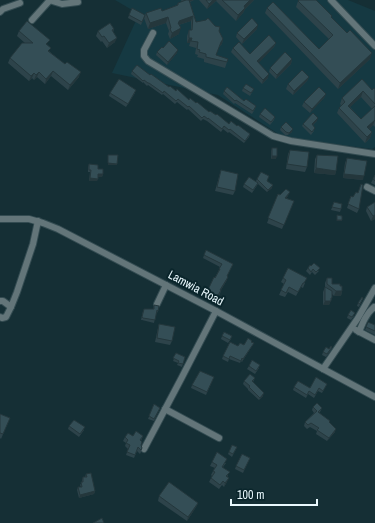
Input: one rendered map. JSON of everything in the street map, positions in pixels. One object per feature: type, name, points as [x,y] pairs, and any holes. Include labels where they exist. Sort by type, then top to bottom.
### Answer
[{"type":"street","points":[[32,20],[50,0],[62,4],[78,2]]},
{"type":"street","points":[[331,0],[375,46]]},
{"type":"street","points":[[0,12],[3,9],[20,3]]},
{"type":"street","points":[[153,33],[144,50],[144,56],[148,61],[273,136],[291,141],[375,154]]},
{"type":"street","points":[[367,187],[375,191]]},
{"type":"street","name":"Lamwia Road","points":[[0,219],[29,219],[58,229],[216,311],[375,397]]},
{"type":"street","points":[[0,317],[6,317],[17,292],[33,244],[38,221]]},
{"type":"street","points":[[157,304],[166,285]]},
{"type":"street","points":[[323,369],[351,328],[375,288]]},
{"type":"street","points":[[0,301],[3,300],[11,307]]},
{"type":"street","points":[[359,332],[365,317],[374,307],[375,308]]},
{"type":"street","points":[[144,448],[216,311]]},
{"type":"street","points":[[351,328],[375,340]]},
{"type":"street","points":[[165,409],[219,438]]},
{"type":"shaded area","points":[[115,0],[348,0],[375,11],[375,147],[372,149],[283,137],[218,95],[112,73],[139,14]]},
{"type":"building","points":[[189,0],[196,22],[206,20],[208,18],[215,26],[220,27],[219,31],[223,39],[216,55],[228,59],[227,62],[206,57],[206,54],[199,52],[200,50],[197,49],[198,42],[191,41],[192,38],[189,38],[189,30],[192,30],[193,16],[179,21],[178,23],[181,28],[172,33],[168,17],[150,23],[146,13],[161,8],[162,11],[178,5],[178,3]]},
{"type":"building","points":[[206,0],[213,0],[209,4]]},
{"type":"building","points":[[222,0],[250,0],[238,15]]},
{"type":"building","points":[[316,0],[347,33],[350,30],[372,53],[340,83],[267,8],[273,2],[319,49],[333,35],[298,1]]},
{"type":"building","points":[[132,8],[145,15],[142,22],[129,15]]},
{"type":"building","points":[[252,18],[258,25],[244,39],[237,33]]},
{"type":"building","points":[[27,21],[50,40],[46,44],[51,48],[48,51],[65,64],[67,62],[81,72],[70,85],[53,71],[46,79],[39,72],[36,75],[34,73],[31,76],[10,58],[22,43],[33,43],[19,31]]},
{"type":"building","points":[[110,23],[117,38],[109,43],[98,31]]},
{"type":"building","points":[[269,35],[276,43],[257,61],[269,74],[263,80],[233,48],[239,42],[250,54]]},
{"type":"building","points":[[169,41],[178,50],[168,62],[157,52]]},
{"type":"building","points":[[285,52],[292,59],[277,75],[270,68]]},
{"type":"building","points":[[137,65],[169,87],[170,86],[176,91],[177,89],[189,100],[190,98],[209,112],[210,111],[216,115],[217,114],[229,124],[231,121],[250,134],[245,141],[230,129],[229,130],[224,126],[222,129],[208,118],[204,116],[202,118],[189,106],[188,107],[178,99],[176,101],[164,91],[163,93],[144,80],[143,81],[132,71]]},
{"type":"building","points":[[302,70],[309,77],[294,91],[288,84]]},
{"type":"building","points":[[119,79],[136,90],[128,104],[110,93]]},
{"type":"building","points":[[362,79],[372,90],[374,88],[375,89],[375,104],[363,91],[348,106],[361,119],[375,106],[375,120],[367,127],[372,132],[367,137],[339,108],[345,102],[342,98]]},
{"type":"building","points":[[246,84],[254,89],[251,93],[243,88]]},
{"type":"building","points":[[227,87],[244,101],[246,99],[256,106],[253,111],[236,100],[235,101],[224,91]]},
{"type":"building","points":[[319,87],[326,94],[312,109],[304,102]]},
{"type":"building","points":[[265,108],[275,117],[271,122],[260,114]]},
{"type":"building","points":[[313,113],[318,118],[312,124],[315,128],[312,132],[303,124]]},
{"type":"building","points":[[286,122],[293,129],[289,133],[281,127]]},
{"type":"building","points":[[272,148],[277,148],[277,156],[272,156]]},
{"type":"building","points":[[290,150],[309,152],[307,167],[287,164]]},
{"type":"building","points":[[108,155],[118,155],[117,164],[108,163]]},
{"type":"building","points":[[317,155],[338,156],[336,171],[316,168]]},
{"type":"building","points":[[347,158],[367,161],[364,176],[344,174]]},
{"type":"building","points":[[89,164],[98,165],[98,169],[103,169],[103,174],[98,174],[98,179],[90,178],[91,170],[89,170]]},
{"type":"building","points":[[221,170],[238,174],[235,191],[217,187]]},
{"type":"building","points":[[261,172],[269,176],[267,181],[273,185],[268,190],[257,179]]},
{"type":"building","points":[[249,177],[258,183],[253,190],[244,184]]},
{"type":"building","points":[[361,184],[363,185],[359,209],[348,204],[351,196],[353,197],[356,192],[358,193]]},
{"type":"building","points":[[286,189],[290,192],[285,198],[294,201],[284,225],[268,218],[278,194],[280,195]]},
{"type":"building","points":[[334,202],[342,204],[341,209],[332,207]]},
{"type":"building","points":[[375,202],[375,215],[373,216],[367,207]]},
{"type":"building","points":[[337,215],[342,216],[342,220],[337,220]]},
{"type":"building","points":[[206,250],[233,264],[216,299],[206,294],[222,264],[204,255]]},
{"type":"building","points":[[314,263],[320,268],[316,272],[313,269],[311,272],[308,268]]},
{"type":"building","points":[[288,268],[307,278],[298,292],[289,287],[286,293],[281,290],[286,280],[283,278]]},
{"type":"building","points":[[327,278],[332,278],[332,284],[340,284],[340,286],[342,286],[342,291],[336,291],[327,284]]},
{"type":"building","points":[[325,287],[332,291],[331,301],[325,301]]},
{"type":"building","points":[[362,297],[363,298],[360,304],[358,303]]},
{"type":"building","points":[[154,305],[159,306],[155,320],[143,318],[144,309],[154,309]]},
{"type":"building","points":[[351,310],[355,313],[352,317],[348,315]]},
{"type":"building","points":[[368,322],[375,325],[375,331],[366,327]]},
{"type":"building","points":[[159,324],[175,327],[172,341],[157,338]]},
{"type":"building","points":[[224,332],[232,336],[230,340],[222,336]]},
{"type":"building","points":[[248,338],[254,343],[241,361],[230,356],[229,359],[223,356],[230,342],[238,346],[240,343],[244,345]]},
{"type":"building","points":[[331,346],[332,347],[327,354],[323,352],[326,347],[329,349]]},
{"type":"building","points":[[176,353],[185,357],[183,364],[178,363],[179,361],[173,358]]},
{"type":"building","points":[[252,360],[260,365],[256,371],[249,366]]},
{"type":"building","points":[[200,371],[214,377],[207,392],[192,385]]},
{"type":"building","points":[[250,374],[255,378],[252,381],[264,393],[260,398],[244,381]]},
{"type":"building","points":[[316,377],[327,384],[323,391],[319,388],[315,395],[309,391],[307,395],[294,387],[298,381],[310,388]]},
{"type":"building","points":[[317,403],[322,408],[318,412],[330,421],[329,422],[336,429],[329,438],[317,430],[319,428],[311,423],[308,425],[305,422],[317,411],[313,407]]},
{"type":"building","points":[[154,404],[160,408],[154,419],[149,416]]},
{"type":"building","points":[[0,414],[10,418],[3,434],[0,433]]},
{"type":"building","points":[[74,420],[85,427],[80,434],[69,426]]},
{"type":"building","points":[[136,431],[143,436],[140,440],[142,442],[142,448],[141,450],[138,447],[135,455],[127,452],[130,445],[126,443],[128,440],[125,437],[128,433],[133,436]]},
{"type":"building","points":[[232,445],[237,447],[233,454],[229,452]]},
{"type":"building","points":[[217,452],[227,459],[222,467],[230,472],[226,476],[229,478],[225,483],[223,481],[220,485],[211,478],[217,465],[212,462]]},
{"type":"building","points":[[242,454],[250,458],[244,470],[236,466]]},
{"type":"building","points":[[91,473],[95,491],[80,495],[78,487],[82,487],[81,482],[83,482],[83,477],[87,477],[86,474]]},
{"type":"building","points":[[169,482],[198,503],[188,517],[159,496]]},
{"type":"building","points":[[102,518],[104,523],[93,523]]}]
